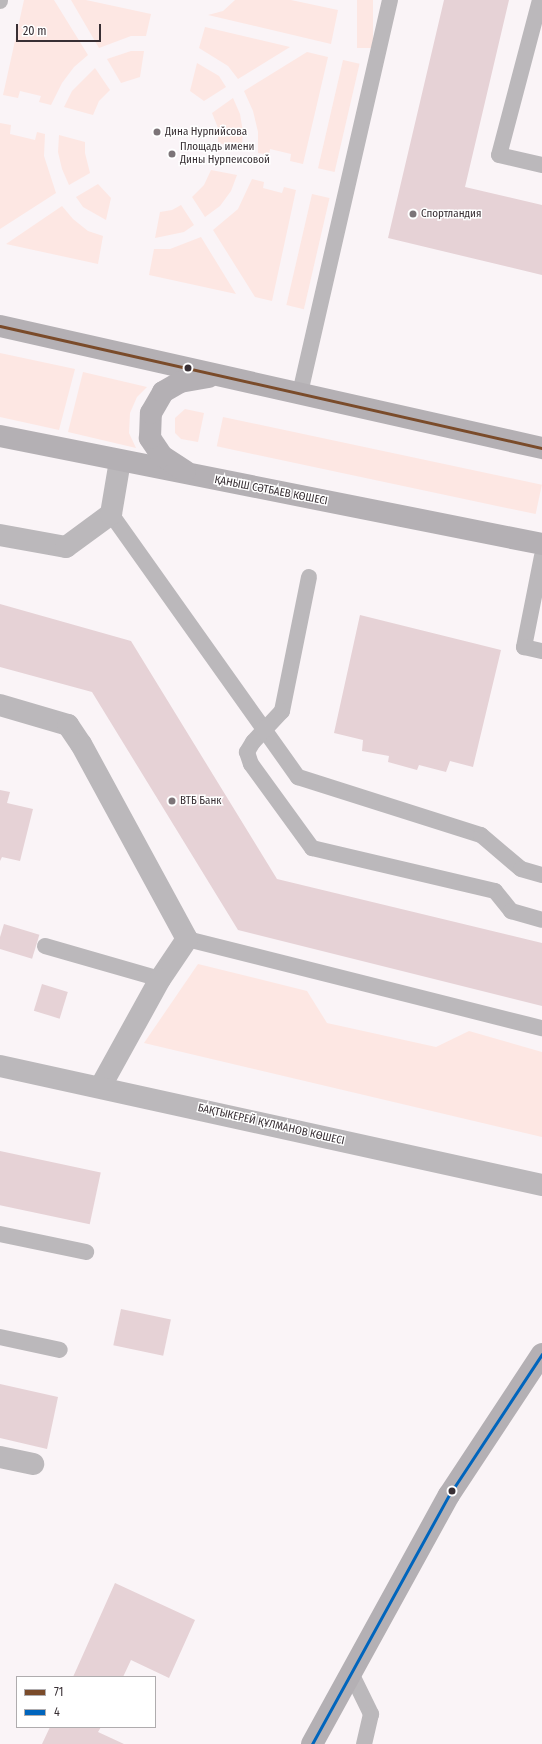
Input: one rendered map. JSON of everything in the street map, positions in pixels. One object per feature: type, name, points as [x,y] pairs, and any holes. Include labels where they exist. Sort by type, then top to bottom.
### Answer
[{"type":"main road","points":[[0,326],[542,448]]},
{"type":"main road","points":[[194,476],[162,456],[150,438],[151,413],[163,392],[180,382],[218,376]]},
{"type":"main road","name":"ҚАНЫШ СӘТБАЕВ КӨШЕСІ","points":[[0,436],[120,462],[542,544]]},
{"type":"main road","points":[[312,1744],[449,1495],[539,1364]]},
{"type":"street","points":[[0,535],[66,546],[111,514],[120,462]]},
{"type":"street","points":[[0,705],[68,725],[81,744],[187,939],[160,979],[101,1086]]},
{"type":"street","name":"БАҚТЫКЕРЕЙ ҚҰЛМАНОВ КӨШЕСІ","points":[[0,1066],[101,1086],[542,1185]]},
{"type":"street","points":[[0,1457],[33,1464]]},
{"type":"lane","points":[[300,393],[390,0]]},
{"type":"lane","points":[[540,5],[499,155],[542,165]]},
{"type":"lane","points":[[111,514],[298,776],[481,835],[521,869],[542,875]]},
{"type":"lane","points":[[542,556],[524,647],[542,651]]},
{"type":"lane","points":[[309,577],[282,711],[248,752],[251,764],[312,848],[495,892],[511,911],[542,920]]},
{"type":"lane","points":[[187,939],[542,1028]]},
{"type":"lane","points":[[45,946],[160,979]]},
{"type":"lane","points":[[0,1234],[86,1252]]},
{"type":"lane","points":[[0,1337],[60,1350]]},
{"type":"lane","points":[[351,1673],[371,1714],[364,1744]]},
{"type":"shaded area","points":[[24,0],[54,0],[88,55],[74,67],[62,83],[51,105],[39,102],[41,96],[20,91],[18,98],[3,95]]},
{"type":"shaded area","points":[[71,0],[86,0],[151,14],[146,36],[131,36],[99,48]]},
{"type":"shaded area","points":[[235,0],[291,0],[338,10],[331,44],[208,15],[223,11]]},
{"type":"shaded area","points":[[357,0],[373,0],[373,48],[357,48]]},
{"type":"shaded area","points":[[205,27],[290,47],[238,79],[228,66],[199,48]]},
{"type":"shaded area","points":[[131,51],[144,51],[140,77],[121,83],[107,59]]},
{"type":"shaded area","points":[[307,52],[328,57],[303,164],[290,161],[291,154],[270,149],[269,155],[258,153],[258,132],[253,111],[244,91]]},
{"type":"shaded area","points":[[343,60],[360,64],[335,172],[318,168]]},
{"type":"shaded area","points":[[197,63],[219,76],[226,87],[204,101],[190,91]]},
{"type":"shaded area","points":[[95,68],[110,90],[99,101],[93,115],[64,107],[72,91]]},
{"type":"shaded area","points":[[233,98],[240,114],[243,132],[242,148],[218,143],[218,128],[212,113]]},
{"type":"shaded area","points":[[0,123],[11,125],[10,134],[35,140],[37,132],[45,134],[44,156],[56,193],[0,229]]},
{"type":"shaded area","points":[[59,135],[85,142],[85,153],[90,173],[69,185],[62,169],[58,152]]},
{"type":"shaded area","points":[[211,170],[237,175],[231,191],[220,206],[205,217],[192,197],[204,185]]},
{"type":"shaded area","points":[[252,179],[264,182],[263,188],[282,193],[284,187],[296,190],[272,301],[255,297],[213,230],[238,209]]},
{"type":"shaded area","points":[[98,184],[111,198],[106,220],[83,207],[76,197]]},
{"type":"shaded area","points":[[312,194],[330,198],[304,309],[286,305]]},
{"type":"shaded area","points":[[181,205],[194,225],[184,232],[155,238],[160,212],[172,210]]},
{"type":"shaded area","points":[[62,206],[73,219],[88,231],[103,236],[98,264],[6,244]]},
{"type":"shaded area","points":[[201,237],[236,294],[149,275],[154,249],[170,249]]},
{"type":"shaded area","points":[[0,353],[75,369],[59,430],[0,417]]},
{"type":"shaded area","points":[[83,372],[147,387],[137,397],[130,413],[129,433],[136,448],[68,432]]},
{"type":"shaded area","points":[[185,409],[204,413],[198,442],[181,439],[175,433],[175,418]]},
{"type":"shaded area","points":[[223,417],[542,485],[536,514],[217,446]]},
{"type":"shaded area","points":[[198,964],[307,991],[327,1023],[436,1047],[469,1031],[542,1052],[542,1137],[144,1043]]},
{"type":"building","points":[[444,0],[509,0],[465,187],[542,205],[542,275],[388,238]]},
{"type":"building","points":[[0,604],[131,641],[277,879],[542,943],[542,1006],[238,930],[92,692],[0,667]]},
{"type":"building","points":[[360,615],[501,650],[473,767],[450,761],[446,772],[419,765],[417,770],[388,762],[389,756],[362,751],[363,740],[334,733]]},
{"type":"building","points":[[0,790],[10,792],[7,803],[33,809],[20,861],[2,857],[0,861]]},
{"type":"building","points":[[4,924],[39,935],[32,959],[0,949],[0,937]]},
{"type":"building","points":[[42,984],[68,992],[60,1019],[34,1011]]},
{"type":"building","points":[[0,1151],[101,1172],[90,1224],[0,1205]]},
{"type":"building","points":[[121,1309],[171,1320],[163,1356],[113,1345]]},
{"type":"building","points":[[0,1384],[58,1397],[47,1449],[0,1438]]},
{"type":"building","points":[[115,1583],[195,1620],[169,1678],[131,1660],[123,1676],[73,1676]]},
{"type":"building","points":[[50,1728],[100,1728],[98,1732],[124,1744],[42,1744]]},
{"type":"transit line","name":"71","points":[[0,326],[542,448]]},
{"type":"transit line","name":"4","points":[[312,1744],[449,1495],[542,1354]]},
{"type":"place","name":"Дина Нурпийсова","points":[[157,132]]},
{"type":"place","name":"Площадь имени Дины Нурпеисовой","points":[[172,154]]},
{"type":"place","name":"Спортландия","points":[[413,214]]},
{"type":"place","name":"ВТБ Банк","points":[[172,801]]}]
